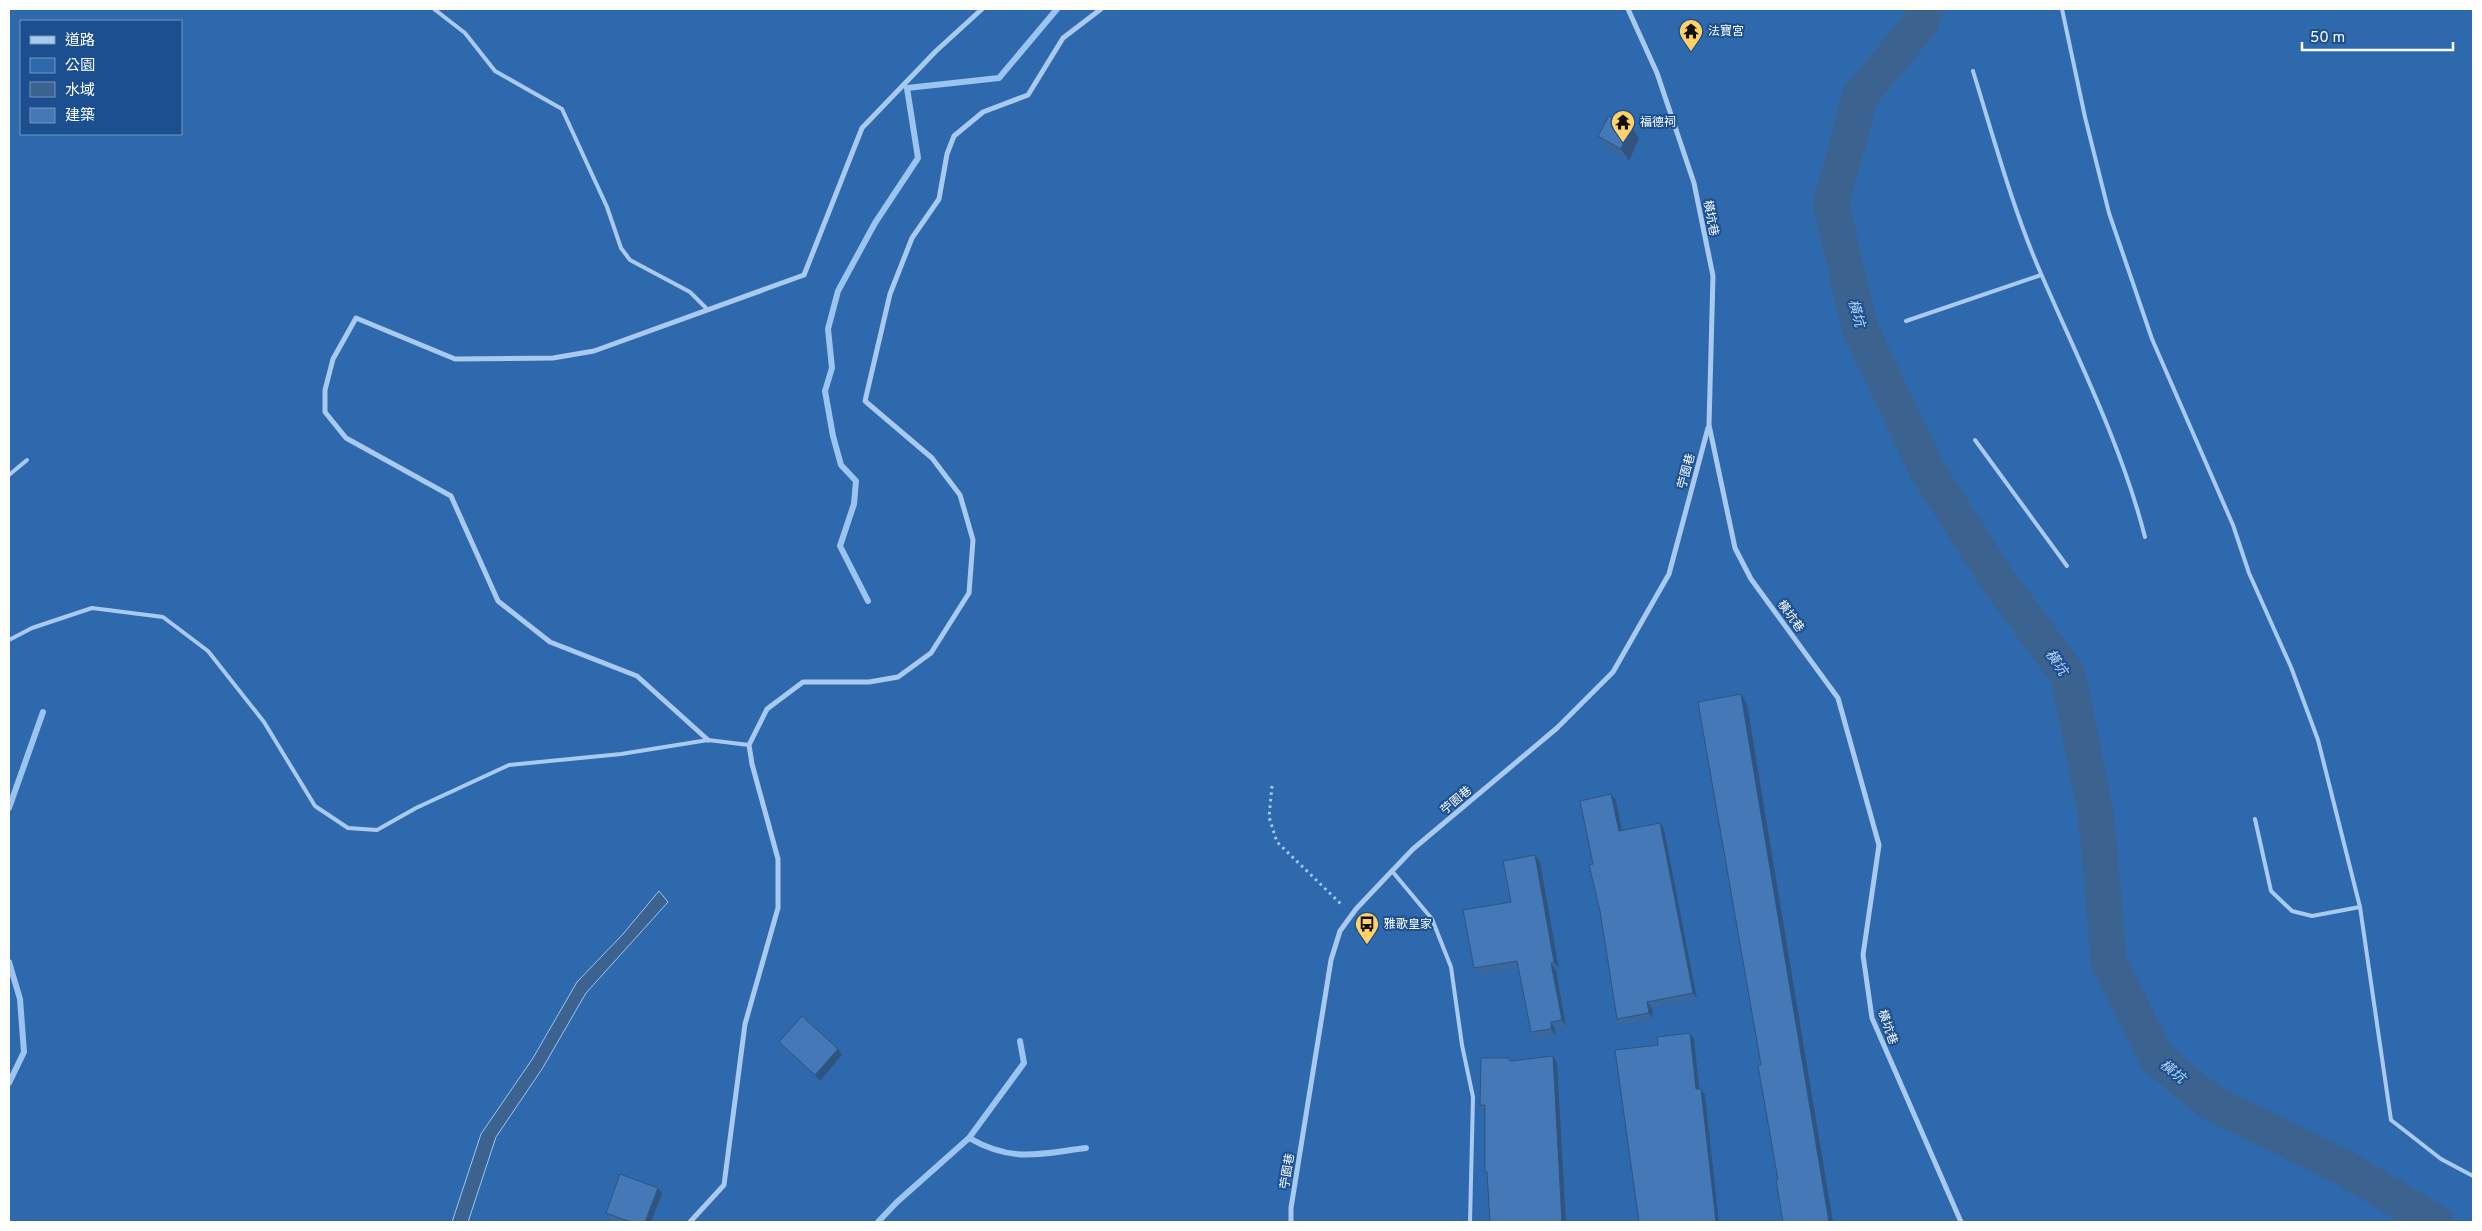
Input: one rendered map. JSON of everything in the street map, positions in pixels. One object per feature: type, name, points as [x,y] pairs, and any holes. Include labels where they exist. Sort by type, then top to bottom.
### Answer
[{"type":"street","points":[[708,740],[636,676],[550,642],[498,601],[451,496],[346,438],[326,412],[325,390],[333,359],[356,318],[455,359],[553,358],[594,351],[804,275],[862,128],[936,51],[982,9]]},
{"type":"street","points":[[690,1222],[724,1185],[745,1024],[778,908],[778,859],[752,764],[749,745],[767,709],[802,682],[869,682],[898,677],[931,653],[969,593],[972,540],[960,495],[932,458],[865,401],[890,294],[912,238],[939,199],[948,154],[954,136],[983,112],[1028,95],[1063,38],[1102,9]]},
{"type":"street","name":"橫坑巷","points":[[1628,9],[1657,73],[1694,183],[1713,276],[1709,425],[1735,548],[1751,579],[1838,698],[1879,844],[1863,954],[1872,1018],[1960,1222]]},
{"type":"street","name":"苧園巷","points":[[1291,1222],[1291,1208],[1331,960],[1340,931],[1352,914],[1413,849],[1557,728],[1613,672],[1669,574],[1709,425]]},
{"type":"lane","points":[[434,9],[465,33],[495,71],[562,109],[607,207],[621,248],[630,260],[690,292],[708,310]]},
{"type":"lane","points":[[2062,9],[2085,117],[2109,213],[2152,339],[2233,525],[2249,572],[2295,676],[2318,740],[2360,907],[2391,1120],[2441,1159],[2473,1176]]},
{"type":"lane","points":[[1973,71],[2012,196],[2041,275],[2099,407],[2137,506],[2145,537]]},
{"type":"lane","points":[[1906,321],[2041,275]]},
{"type":"lane","points":[[1975,440],[2067,566]]},
{"type":"lane","points":[[9,475],[28,460]]},
{"type":"lane","points":[[9,640],[32,628],[92,608],[163,617],[208,651],[264,722],[315,806],[348,828],[377,830],[416,808],[509,764],[621,754],[708,740],[749,745]]},
{"type":"lane","points":[[2254,819],[2271,891],[2292,911],[2312,916],[2360,907]]},
{"type":"lane","points":[[1392,871],[1432,919],[1452,967],[1462,1045],[1473,1097],[1470,1222]]},
{"type":"path","points":[[1272,786],[1269,817],[1277,842],[1302,864],[1328,894],[1352,914]]},
{"type":"green space","points":[[9,9],[2473,9],[2473,1222],[9,1222]]},
{"type":"water","points":[[659,891],[668,902],[586,993],[542,1069],[496,1137],[468,1222],[452,1222],[481,1134],[533,1058],[577,982],[623,934]]},
{"type":"building","points":[[1609,116],[1631,126],[1621,149],[1598,136]]},
{"type":"building","points":[[1741,694],[1829,1222],[1783,1222],[1776,1180],[1778,1180],[1758,1066],[1761,1065],[1698,702]]},
{"type":"building","points":[[1611,794],[1619,831],[1660,823],[1693,993],[1647,1002],[1649,1013],[1617,1019],[1600,911],[1589,865],[1593,864],[1580,801]]},
{"type":"building","points":[[1535,855],[1554,962],[1551,963],[1562,1020],[1551,1022],[1551,1029],[1531,1032],[1517,961],[1474,968],[1463,910],[1511,902],[1503,861]]},
{"type":"building","points":[[802,1016],[838,1049],[815,1075],[779,1042]]},
{"type":"building","points":[[1690,1033],[1696,1089],[1701,1089],[1716,1222],[1639,1222],[1615,1050],[1658,1045],[1657,1037]]},
{"type":"building","points":[[1553,1056],[1562,1222],[1490,1222],[1487,1172],[1485,1172],[1485,1105],[1480,1105],[1481,1058],[1510,1058],[1510,1061]]},
{"type":"building","points":[[620,1174],[658,1188],[645,1222],[631,1222],[606,1213]]},
{"type":"waterway","points":[[868,601],[840,546],[854,504],[856,481],[841,465],[833,436],[825,391],[832,368],[828,329],[838,291],[875,223],[918,158],[907,88],[999,78],[1057,9]]},
{"type":"waterway","name":"橫坑","points":[[1926,9],[1920,24],[1860,96],[1831,205],[1860,328],[1927,470],[1997,579],[2068,675],[2096,814],[2109,963],[2157,1058],[2210,1102],[2343,1167],[2435,1222]]},
{"type":"waterway","points":[[9,808],[43,712]]},
{"type":"waterway","points":[[9,962],[20,999],[24,1052],[9,1083]]},
{"type":"waterway","points":[[878,1222],[897,1202],[969,1138],[1024,1063],[1020,1041]]},
{"type":"waterway","points":[[969,1138],[985,1146],[1013,1154],[1039,1154],[1086,1148]]},
{"type":"place","name":"法寶宮","points":[[1691,52]]},
{"type":"place","name":"福德祠","points":[[1623,143]]},
{"type":"place","name":"雅歌皇家","points":[[1367,945]]}]
